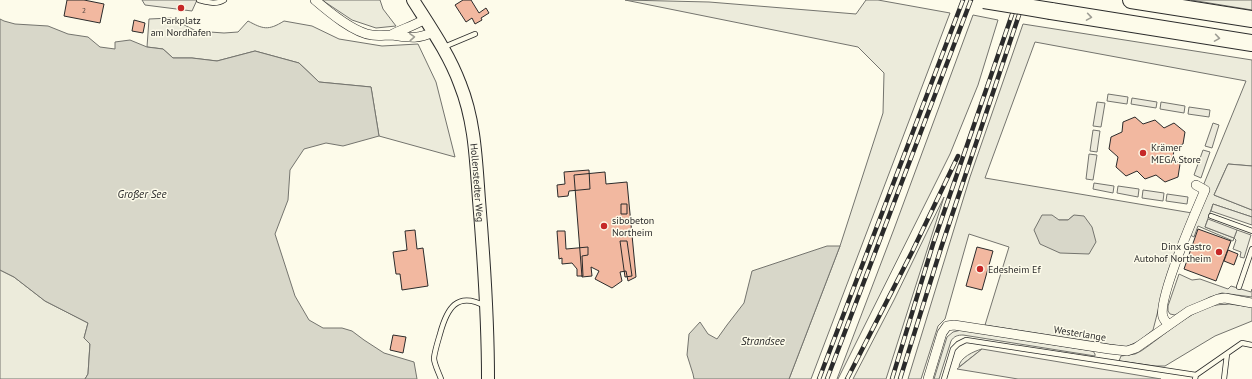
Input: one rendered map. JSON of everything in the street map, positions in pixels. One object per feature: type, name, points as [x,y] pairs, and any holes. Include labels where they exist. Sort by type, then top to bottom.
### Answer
[{"type":"highway","points":[[984,0],[1252,43]]},
{"type":"highway","points":[[1132,0],[1252,19]]},
{"type":"main road","name":"Hollenstedter Weg","points":[[413,0],[453,66],[461,85],[473,131],[484,254],[487,306],[488,379]]},
{"type":"street","points":[[315,0],[355,30],[371,35],[391,35],[406,38],[424,36],[433,32]]},
{"type":"street","points":[[391,35],[425,20]]},
{"type":"street","points":[[1168,325],[1163,317],[1163,304],[1175,264],[1205,190],[1196,185]]},
{"type":"street","name":"Westerlange","points":[[928,379],[942,333],[947,326],[954,325],[1109,349],[1127,350],[1136,348],[1189,311],[1218,299],[1225,298],[1252,303]]},
{"type":"lane","points":[[199,0],[214,3],[222,2],[224,0]]},
{"type":"lane","points":[[442,48],[475,34]]},
{"type":"lane","points":[[1211,216],[1252,231]]},
{"type":"lane","points":[[1240,287],[1252,249]]},
{"type":"lane","points":[[441,379],[434,360],[443,324],[449,309],[458,302],[466,300],[478,302],[487,306]]},
{"type":"lane","points":[[944,379],[953,349],[958,344],[966,340],[1195,377],[1242,343],[1252,345]]},
{"type":"lane","points":[[1108,362],[1109,349]]},
{"type":"lane","points":[[1224,379],[1227,354]]},
{"type":"shaded area","name":"Parkplatz am Nordhafen","points":[[142,0],[197,0],[192,11],[145,5]]},
{"type":"shaded area","points":[[322,0],[380,0],[383,9],[396,26],[376,28],[352,20]]},
{"type":"shaded area","points":[[625,0],[709,2],[856,14],[866,0],[878,0],[950,13],[811,379],[789,379],[840,246],[883,113],[884,73],[858,47]]},
{"type":"shaded area","points":[[1191,0],[1252,0],[1252,10]]},
{"type":"shaded area","points":[[973,15],[998,20],[978,85],[950,154],[837,379],[894,229]]},
{"type":"shaded area","points":[[171,18],[196,31],[224,33],[238,32],[248,21],[258,26],[270,28],[284,21],[312,26],[339,39],[382,46],[418,44],[436,82],[455,157],[379,136],[371,87],[319,82],[299,63],[255,51],[217,61],[192,58],[173,58],[163,49],[147,47],[149,19]]},
{"type":"shaded area","points":[[1023,24],[1252,60],[1252,166],[1228,164],[1214,195],[1252,210],[1252,217],[1213,204],[1205,227],[1234,238],[1233,241],[1198,226],[1194,237],[1184,232],[1161,299],[1153,330],[1139,341],[1126,347],[985,325],[1009,247],[969,234],[945,319],[938,326],[921,379],[908,379],[970,177]],"holes":[[[1035,42],[1246,81],[1192,213],[985,178]],[[1074,215],[1060,253],[1059,220],[1068,220]]]},
{"type":"shaded area","points":[[1108,94],[1128,97],[1127,104],[1107,101]]},
{"type":"shaded area","points":[[1132,98],[1157,102],[1156,108],[1131,104]]},
{"type":"shaded area","points":[[1097,102],[1105,103],[1101,127],[1093,126]]},
{"type":"shaded area","points":[[1161,102],[1185,106],[1184,113],[1160,109]]},
{"type":"shaded area","points":[[1189,107],[1210,110],[1209,117],[1188,114]]},
{"type":"shaded area","points":[[1213,123],[1219,125],[1212,148],[1205,146]]},
{"type":"shaded area","points":[[1093,130],[1100,131],[1097,152],[1090,151]]},
{"type":"shaded area","points":[[1203,150],[1210,152],[1201,178],[1194,175]]},
{"type":"shaded area","points":[[1089,154],[1097,155],[1093,180],[1086,179]]},
{"type":"shaded area","points":[[1228,164],[1252,166],[1252,210],[1214,195]]},
{"type":"shaded area","points":[[1094,183],[1114,186],[1113,193],[1093,189]]},
{"type":"shaded area","points":[[1118,186],[1139,189],[1138,197],[1117,193]]},
{"type":"shaded area","points":[[1143,190],[1164,193],[1163,201],[1142,198]]},
{"type":"shaded area","points":[[1167,194],[1188,197],[1187,204],[1166,201]]},
{"type":"shaded area","points":[[944,197],[886,379],[853,379],[894,300]]},
{"type":"shaded area","points":[[1213,204],[1252,217],[1252,225],[1211,211]]},
{"type":"shaded area","points":[[1208,219],[1237,230],[1234,238],[1205,227]]},
{"type":"shaded area","points":[[1237,230],[1251,235],[1244,258],[1240,257],[1241,252],[1233,249],[1236,240],[1234,238]]},
{"type":"shaded area","points":[[0,270],[14,277],[45,301],[88,323],[84,338],[90,343],[88,374],[85,379],[0,379]]},
{"type":"shaded area","points":[[1179,274],[1192,280],[1200,279],[1228,289],[1231,286],[1251,292],[1252,289],[1252,297],[1222,293],[1210,297],[1175,315],[1170,314],[1168,311],[1168,306]]},
{"type":"shaded area","points":[[1229,304],[1252,307],[1252,321],[1215,336],[1165,366],[1119,361],[1121,356],[1135,354],[1141,351],[1188,317],[1208,307]]},
{"type":"shaded area","points":[[961,330],[1093,351],[1095,356],[959,335],[951,341],[939,379],[934,379],[947,337],[953,332]]},
{"type":"shaded area","points":[[982,349],[959,367],[964,358],[975,351]]},
{"type":"shaded area","points":[[982,349],[1161,379],[1018,379],[957,369]]},
{"type":"water","name":"Großer See","points":[[0,19],[15,24],[48,26],[68,34],[88,37],[100,47],[115,49],[115,42],[130,40],[147,47],[163,49],[173,58],[192,58],[217,61],[255,51],[299,63],[319,82],[371,87],[379,136],[343,146],[326,143],[304,149],[290,170],[288,200],[275,234],[295,296],[309,320],[323,328],[342,328],[352,331],[384,353],[414,362],[417,379],[85,379],[88,374],[90,344],[84,338],[88,323],[45,301],[14,277],[0,270]]},
{"type":"water","points":[[1042,215],[1052,215],[1059,220],[1068,220],[1074,215],[1084,216],[1092,227],[1096,242],[1089,254],[1060,253],[1040,244],[1034,230]]},
{"type":"water","name":"Strandsee","points":[[827,246],[840,246],[789,379],[694,379],[687,355],[689,334],[700,322],[708,334],[717,339],[744,303],[752,271]]},
{"type":"building","points":[[67,0],[84,0],[104,4],[100,23],[64,16]]},
{"type":"building","points":[[463,0],[471,0],[479,13],[486,8],[489,13],[475,24],[472,18],[466,22],[455,5]]},
{"type":"building","points":[[134,20],[145,23],[143,33],[132,31]]},
{"type":"building","name":"Krämer MEGA Store","points":[[1135,117],[1143,124],[1155,120],[1164,128],[1174,123],[1185,132],[1183,144],[1174,148],[1173,158],[1180,164],[1178,177],[1165,182],[1156,175],[1145,179],[1137,171],[1126,176],[1116,167],[1118,157],[1109,149],[1111,137],[1122,132],[1123,122]]},
{"type":"building","points":[[589,170],[590,189],[569,191],[568,196],[558,197],[557,185],[565,184],[564,172]]},
{"type":"building","name":"sibobeton Northeim","points":[[605,172],[606,184],[627,182],[636,277],[628,281],[626,271],[620,272],[622,281],[612,288],[595,279],[599,271],[591,267],[592,276],[582,277],[574,175]]},
{"type":"building","points":[[621,204],[627,204],[627,214],[621,214]]},
{"type":"building","points":[[1198,229],[1231,241],[1216,281],[1184,269]]},
{"type":"building","points":[[415,230],[417,249],[423,248],[428,286],[402,290],[400,274],[396,274],[393,252],[407,250],[405,231]]},
{"type":"building","points":[[557,231],[565,231],[566,249],[588,247],[588,255],[582,256],[583,276],[577,276],[577,269],[572,263],[562,264],[562,258],[559,259]]},
{"type":"building","points":[[620,241],[627,241],[632,276],[625,277]]},
{"type":"building","name":"Edesheim Ef","points":[[977,247],[993,251],[982,290],[966,286]]},
{"type":"building","points":[[1228,250],[1238,254],[1234,265],[1224,261]]},
{"type":"building","points":[[393,335],[406,337],[403,353],[390,350]]},
{"type":"railway","points":[[819,379],[963,0]]},
{"type":"railway","points":[[827,379],[971,0]]},
{"type":"railway","points":[[892,379],[933,244],[1017,0]]},
{"type":"railway","points":[[900,379],[941,248],[1024,0]]},
{"type":"railway","points":[[847,379],[912,252],[958,156]]},
{"type":"place","name":"Parkplatz am Nordhafen","points":[[181,8]]},
{"type":"place","name":"Krämer MEGA Store","points":[[1143,153]]},
{"type":"place","name":"sibobeton Northeim","points":[[604,226]]},
{"type":"place","name":"Dinx Gastro Autohof Northeim","points":[[1219,252]]},
{"type":"place","name":"Edesheim Ef","points":[[980,269]]}]
